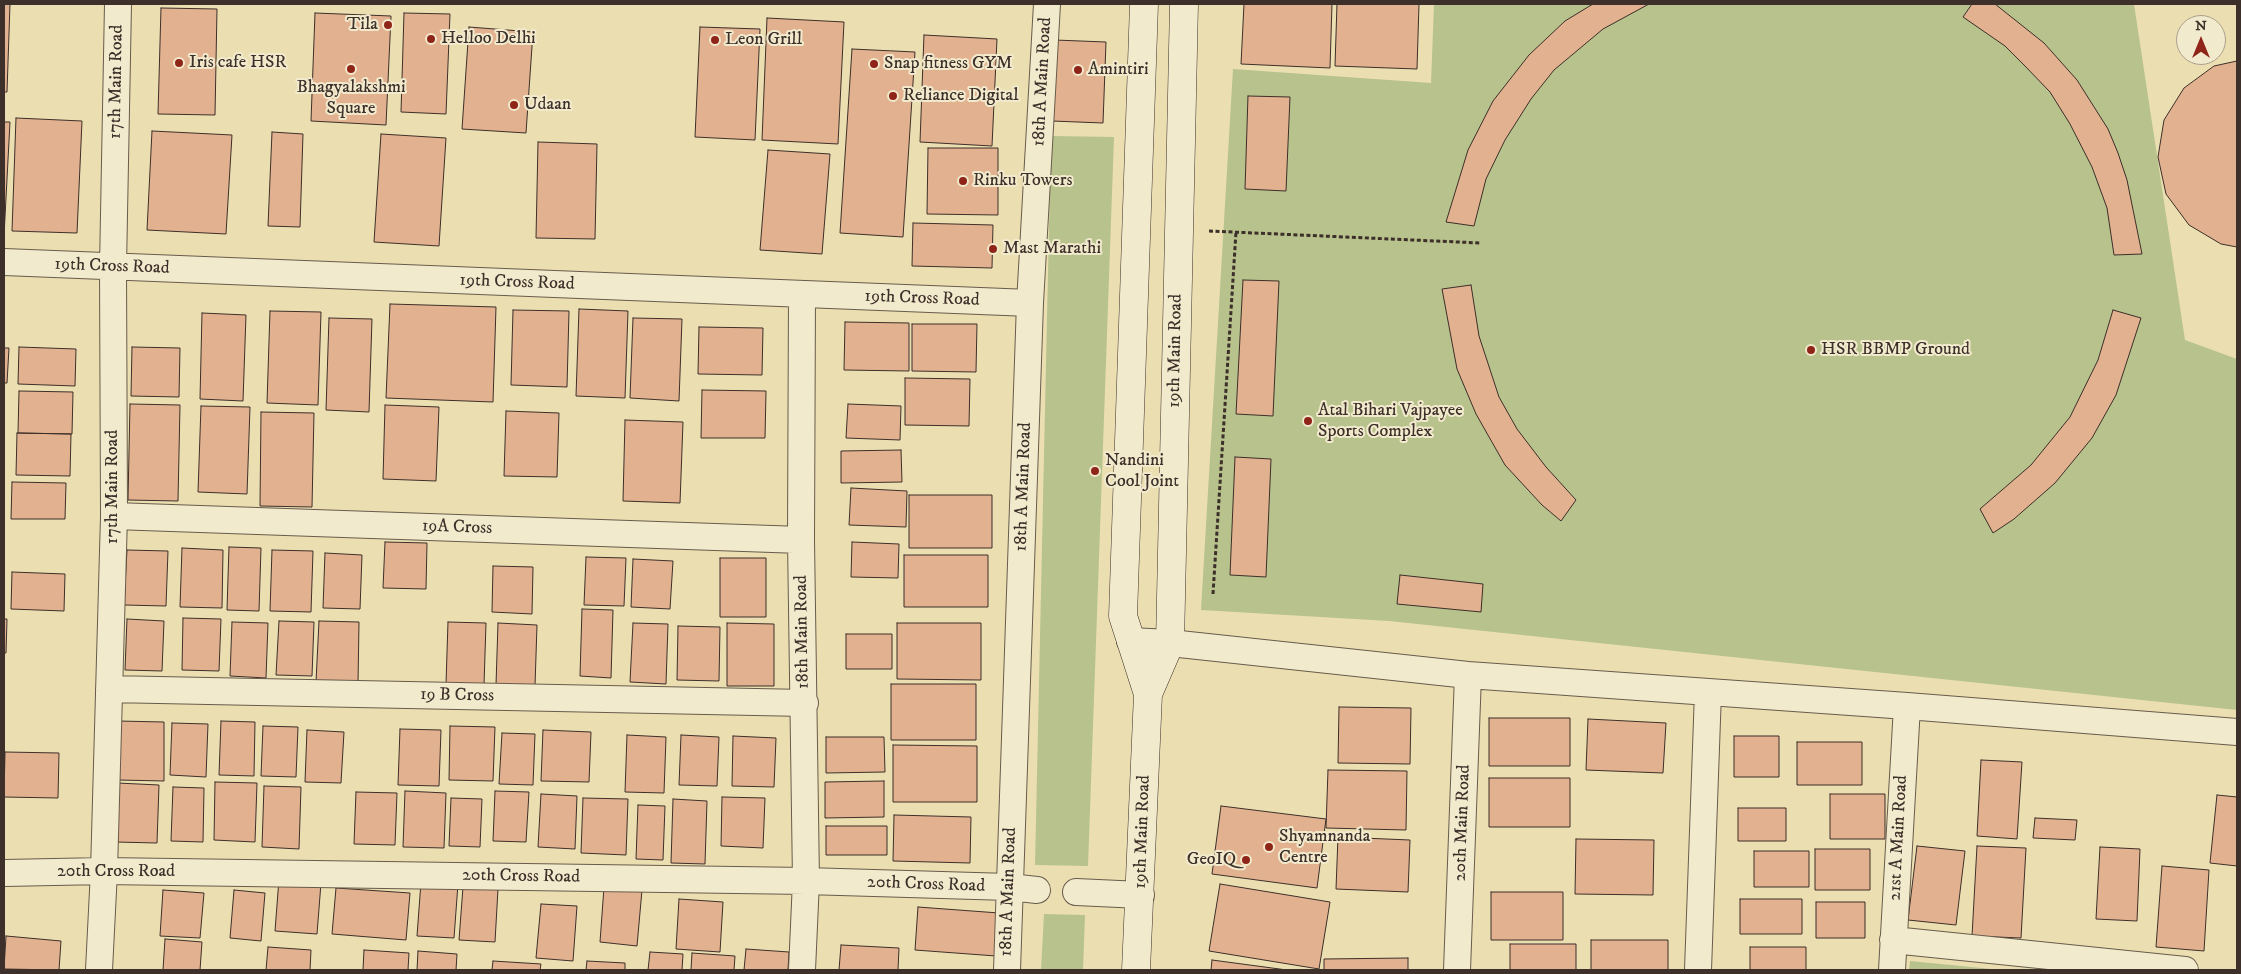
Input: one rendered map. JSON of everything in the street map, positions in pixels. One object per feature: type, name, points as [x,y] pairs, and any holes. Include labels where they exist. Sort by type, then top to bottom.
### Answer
[{"type":"main road","name":"19th Main Road","points":[[1136,970],[1141,896],[1148,694],[1123,616],[1144,4]]},
{"type":"main road","name":"19th Main Road","points":[[1148,694],[1170,643],[1184,4]]},
{"type":"street","name":"17th Main Road","points":[[99,970],[104,871],[114,516],[113,266],[118,4]]},
{"type":"street","name":"18th A Main Road","points":[[1007,970],[1030,304],[1047,4]]},
{"type":"street","name":"19th Cross Road","points":[[4,262],[1030,304]]},
{"type":"street","name":"18th Main Road","points":[[802,294],[801,540],[805,704],[806,881],[802,970]]},
{"type":"street","name":"19A Cross","points":[[114,516],[801,540]]},
{"type":"street","points":[[1130,641],[1170,643],[1468,675],[1907,706],[2237,732]]},
{"type":"street","name":"20th Main Road","points":[[1457,970],[1468,675]]},
{"type":"street","name":"19 B Cross","points":[[109,689],[805,704]]},
{"type":"street","points":[[1698,970],[1708,692]]},
{"type":"street","name":"21st A Main Road","points":[[1892,970],[1907,706]]},
{"type":"street","name":"20th Cross Road","points":[[4,873],[104,871],[806,881],[1009,887],[1037,890]]},
{"type":"street","points":[[1076,892],[1141,896]]},
{"type":"street","points":[[1894,940],[2184,970]]},
{"type":"path","points":[[1179,230],[1480,243]]},
{"type":"path","points":[[1213,594],[1236,232]]},
{"type":"green space","name":"HSR BBMP Ground","points":[[1434,4],[2134,4],[2185,340],[2237,359],[2237,710],[1389,621],[1201,610],[1233,69],[1431,83]]},
{"type":"green space","points":[[1051,136],[1114,137],[1088,866],[1035,865]]},
{"type":"green space","points":[[1044,914],[1085,915],[1083,970],[1041,970]]},
{"type":"green space","points":[[1910,961],[2002,970],[1909,970]]},
{"type":"building","points":[[4,4],[10,4],[7,92],[4,92]]},
{"type":"building","points":[[1244,4],[1332,4],[1330,68],[1241,64]]},
{"type":"building","points":[[1337,4],[1419,4],[1417,69],[1335,66]]},
{"type":"building","points":[[1593,4],[1649,4],[1603,29],[1554,70],[1531,99],[1505,140],[1486,179],[1474,226],[1446,222],[1468,150],[1493,101],[1529,55],[1565,21]]},
{"type":"building","points":[[1972,4],[1995,4],[2044,43],[2077,80],[2108,129],[2118,153],[2127,180],[2142,254],[2114,255],[2107,208],[2092,167],[2070,124],[2050,92],[2005,46],[1963,17]]},
{"type":"building","points":[[161,8],[217,9],[215,115],[158,114]]},
{"type":"building","name":"Bhagyalakshmi Square","points":[[315,13],[391,16],[386,125],[311,121]]},
{"type":"building","points":[[404,13],[450,14],[446,114],[401,112]]},
{"type":"building","points":[[767,18],[844,22],[838,144],[762,140]]},
{"type":"building","points":[[469,27],[533,32],[526,133],[462,129]]},
{"type":"building","points":[[700,27],[760,29],[755,140],[695,137]]},
{"type":"building","points":[[924,35],[997,39],[992,146],[920,142]]},
{"type":"building","points":[[1055,40],[1106,42],[1103,123],[1052,121]]},
{"type":"building","points":[[852,49],[915,52],[903,237],[840,233]]},
{"type":"building","points":[[2237,61],[2237,247],[2221,244],[2189,225],[2166,194],[2158,157],[2164,120],[2184,88],[2214,66],[2226,65],[2226,63]]},
{"type":"building","points":[[1248,96],[1290,97],[1286,191],[1245,189]]},
{"type":"building","points":[[16,118],[82,121],[77,233],[12,231]]},
{"type":"building","points":[[4,122],[10,122],[4,236]]},
{"type":"building","points":[[152,131],[232,135],[226,234],[147,230]]},
{"type":"building","points":[[272,132],[303,134],[300,227],[268,226]]},
{"type":"building","points":[[381,134],[446,138],[439,246],[374,242]]},
{"type":"building","points":[[538,142],[597,144],[595,239],[536,238]]},
{"type":"building","name":"Rinku Towers","points":[[928,148],[998,148],[998,215],[927,214]]},
{"type":"building","points":[[768,150],[830,154],[822,254],[760,250]]},
{"type":"building","points":[[913,223],[993,225],[992,268],[912,266]]},
{"type":"building","points":[[1243,280],[1279,281],[1273,416],[1236,414]]},
{"type":"building","points":[[1471,285],[1479,336],[1499,397],[1517,429],[1546,467],[1576,500],[1561,521],[1542,505],[1505,465],[1476,414],[1457,369],[1442,289]]},
{"type":"building","points":[[390,304],[496,307],[493,402],[386,398]]},
{"type":"building","points":[[579,309],[628,311],[625,398],[576,396]]},
{"type":"building","points":[[513,310],[569,311],[567,387],[511,385]]},
{"type":"building","points":[[2113,310],[2141,318],[2116,395],[2092,438],[2055,483],[2014,519],[1993,533],[1980,509],[2031,465],[2070,417],[2098,360]]},
{"type":"building","points":[[270,311],[321,312],[318,405],[267,403]]},
{"type":"building","points":[[202,313],[246,315],[243,401],[200,399]]},
{"type":"building","points":[[329,318],[372,319],[369,412],[326,410]]},
{"type":"building","points":[[633,318],[682,319],[679,401],[630,398]]},
{"type":"building","points":[[845,322],[909,323],[909,371],[844,370]]},
{"type":"building","points":[[912,324],[977,324],[976,372],[912,371]]},
{"type":"building","points":[[699,327],[763,328],[762,375],[698,374]]},
{"type":"building","points":[[19,347],[76,349],[75,386],[18,384]]},
{"type":"building","points":[[132,347],[180,348],[179,397],[131,396]]},
{"type":"building","points":[[4,348],[9,348],[7,383],[4,383]]},
{"type":"building","points":[[905,378],[970,379],[969,426],[905,425]]},
{"type":"building","points":[[702,390],[766,391],[765,438],[701,438]]},
{"type":"building","points":[[19,391],[73,392],[72,434],[18,433]]},
{"type":"building","points":[[130,404],[180,405],[178,501],[128,500]]},
{"type":"building","points":[[848,404],[901,406],[900,440],[846,438]]},
{"type":"building","points":[[385,405],[439,407],[436,481],[383,479]]},
{"type":"building","points":[[201,406],[250,407],[247,494],[198,492]]},
{"type":"building","points":[[506,411],[559,413],[557,477],[504,476]]},
{"type":"building","points":[[261,412],[314,413],[312,507],[260,506]]},
{"type":"building","points":[[625,420],[683,422],[680,503],[623,501]]},
{"type":"building","points":[[17,433],[71,434],[70,476],[16,475]]},
{"type":"building","points":[[901,450],[902,482],[841,483],[841,451]]},
{"type":"building","points":[[1235,457],[1271,459],[1266,577],[1230,575]]},
{"type":"building","points":[[12,482],[66,483],[65,519],[11,519]]},
{"type":"building","points":[[851,488],[907,491],[906,527],[849,525]]},
{"type":"building","points":[[909,495],[992,495],[992,548],[909,548]]},
{"type":"building","points":[[385,542],[427,543],[426,589],[383,588]]},
{"type":"building","points":[[852,542],[899,544],[898,578],[851,577]]},
{"type":"building","points":[[229,547],[261,548],[259,611],[227,610]]},
{"type":"building","points":[[182,548],[223,550],[222,608],[180,607]]},
{"type":"building","points":[[127,550],[168,551],[166,606],[124,605]]},
{"type":"building","points":[[272,550],[313,551],[311,612],[270,611]]},
{"type":"building","points":[[325,553],[362,555],[360,609],[323,608]]},
{"type":"building","points":[[904,555],[988,555],[988,607],[904,607]]},
{"type":"building","points":[[586,557],[626,558],[624,606],[584,605]]},
{"type":"building","points":[[720,558],[766,558],[766,617],[720,617]]},
{"type":"building","points":[[633,559],[673,561],[670,609],[631,607]]},
{"type":"building","points":[[493,566],[533,567],[532,614],[492,612]]},
{"type":"building","points":[[12,572],[65,574],[64,611],[11,609]]},
{"type":"building","points":[[1400,575],[1483,584],[1481,612],[1397,604]]},
{"type":"building","points":[[582,609],[613,610],[611,678],[580,676]]},
{"type":"building","points":[[183,618],[221,619],[219,671],[182,670]]},
{"type":"building","points":[[4,619],[7,619],[6,653],[4,653]]},
{"type":"building","points":[[127,619],[164,621],[162,671],[125,670]]},
{"type":"building","points":[[279,621],[314,622],[312,676],[276,675]]},
{"type":"building","points":[[319,621],[359,622],[358,684],[316,682]]},
{"type":"building","points":[[232,622],[268,623],[266,678],[230,676]]},
{"type":"building","points":[[448,622],[486,623],[484,685],[446,684]]},
{"type":"building","points":[[498,623],[537,625],[535,686],[496,685]]},
{"type":"building","points":[[633,623],[668,624],[666,684],[630,682]]},
{"type":"building","points":[[727,623],[774,624],[774,686],[727,686]]},
{"type":"building","points":[[897,623],[981,623],[981,680],[897,679]]},
{"type":"building","points":[[678,626],[720,627],[719,681],[677,680]]},
{"type":"building","points":[[846,634],[892,634],[892,669],[846,669]]},
{"type":"building","points":[[891,684],[976,684],[976,740],[891,740]]},
{"type":"building","points":[[1339,707],[1411,708],[1410,764],[1338,763]]},
{"type":"building","points":[[1489,718],[1570,718],[1570,766],[1489,766]]},
{"type":"building","points":[[1588,719],[1666,723],[1663,773],[1586,770]]},
{"type":"building","points":[[118,721],[164,722],[164,781],[118,780]]},
{"type":"building","points":[[221,721],[255,722],[254,776],[219,775]]},
{"type":"building","points":[[172,723],[208,724],[206,777],[170,775]]},
{"type":"building","points":[[263,726],[298,727],[296,777],[261,776]]},
{"type":"building","points":[[450,726],[495,727],[493,781],[449,780]]},
{"type":"building","points":[[400,729],[441,730],[439,786],[398,785]]},
{"type":"building","points":[[307,730],[344,732],[341,783],[305,782]]},
{"type":"building","points":[[543,730],[591,732],[589,782],[541,781]]},
{"type":"building","points":[[502,733],[535,734],[533,785],[499,784]]},
{"type":"building","points":[[627,735],[666,737],[664,793],[625,792]]},
{"type":"building","points":[[681,735],[719,737],[717,786],[679,785]]},
{"type":"building","points":[[733,736],[776,738],[774,787],[732,786]]},
{"type":"building","points":[[1734,736],[1779,736],[1779,777],[1734,777]]},
{"type":"building","points":[[826,737],[884,737],[885,772],[826,773]]},
{"type":"building","points":[[1797,742],[1862,742],[1862,785],[1797,785]]},
{"type":"building","points":[[893,745],[977,746],[977,802],[893,802]]},
{"type":"building","points":[[5,752],[59,753],[58,798],[4,797]]},
{"type":"building","points":[[1981,760],[2022,762],[2017,839],[1977,836]]},
{"type":"building","points":[[1328,770],[1407,771],[1406,830],[1326,828]]},
{"type":"building","points":[[1489,778],[1570,778],[1570,827],[1489,827]]},
{"type":"building","points":[[884,781],[884,817],[825,818],[825,782]]},
{"type":"building","points":[[215,782],[257,783],[255,842],[214,840]]},
{"type":"building","points":[[117,783],[159,785],[157,843],[115,842]]},
{"type":"building","points":[[264,786],[301,787],[299,849],[262,847]]},
{"type":"building","points":[[173,787],[204,788],[203,842],[171,841]]},
{"type":"building","points":[[405,791],[446,793],[444,848],[403,847]]},
{"type":"building","points":[[495,791],[529,792],[526,842],[493,841]]},
{"type":"building","points":[[356,792],[397,793],[395,845],[354,844]]},
{"type":"building","points":[[541,794],[577,796],[575,849],[538,847]]},
{"type":"building","points":[[1830,794],[1885,794],[1885,839],[1830,839]]},
{"type":"building","points":[[2217,795],[2237,797],[2237,866],[2210,863]]},
{"type":"building","points":[[722,797],[765,798],[763,848],[721,846]]},
{"type":"building","points":[[451,798],[482,799],[480,847],[449,846]]},
{"type":"building","points":[[583,798],[628,799],[626,855],[581,853]]},
{"type":"building","points":[[673,799],[707,801],[705,864],[671,863]]},
{"type":"building","points":[[638,805],[665,806],[663,860],[636,859]]},
{"type":"building","name":"Shyamnanda Centre","points":[[1221,806],[1326,819],[1317,888],[1212,874]]},
{"type":"building","points":[[1738,808],[1786,808],[1786,841],[1738,841]]},
{"type":"building","points":[[894,815],[971,817],[970,863],[893,861]]},
{"type":"building","points":[[2035,818],[2077,820],[2075,840],[2033,838]]},
{"type":"building","points":[[826,826],[887,826],[887,855],[826,855]]},
{"type":"building","points":[[1338,837],[1410,840],[1408,892],[1336,889]]},
{"type":"building","points":[[1576,839],[1654,840],[1653,895],[1575,894]]},
{"type":"building","points":[[1917,846],[1965,851],[1956,925],[1908,920]]},
{"type":"building","points":[[1977,846],[2026,848],[2021,938],[1972,936]]},
{"type":"building","points":[[2100,847],[2140,849],[2137,921],[2096,919]]},
{"type":"building","points":[[1815,849],[1870,849],[1870,890],[1815,890]]},
{"type":"building","points":[[1754,851],[1809,851],[1809,887],[1754,887]]},
{"type":"building","points":[[2162,866],[2209,870],[2204,951],[2156,947]]},
{"type":"building","points":[[279,879],[321,883],[317,934],[275,931]]},
{"type":"building","points":[[421,882],[458,884],[454,938],[417,936]]},
{"type":"building","points":[[1220,884],[1330,902],[1319,969],[1209,951]]},
{"type":"building","points":[[463,887],[498,889],[495,942],[459,940]]},
{"type":"building","points":[[604,887],[642,890],[637,946],[600,942]]},
{"type":"building","points":[[336,888],[410,893],[406,940],[332,934]]},
{"type":"building","points":[[163,890],[204,893],[200,938],[160,936]]},
{"type":"building","points":[[234,890],[265,893],[261,941],[230,938]]},
{"type":"building","points":[[1491,892],[1563,892],[1563,940],[1491,940]]},
{"type":"building","points":[[679,899],[723,902],[720,952],[676,949]]},
{"type":"building","points":[[1740,899],[1802,899],[1802,934],[1740,934]]},
{"type":"building","points":[[1816,902],[1865,902],[1865,938],[1816,938]]},
{"type":"building","points":[[541,904],[577,906],[573,961],[536,958]]},
{"type":"building","points":[[918,907],[999,913],[996,956],[915,950]]},
{"type":"building","points":[[6,936],[61,941],[59,970],[4,969]]},
{"type":"building","points":[[165,939],[202,942],[200,970],[163,970]]},
{"type":"building","points":[[1591,940],[1668,940],[1668,970],[1591,970]]},
{"type":"building","points":[[1510,944],[1576,944],[1576,970],[1510,970]]},
{"type":"building","points":[[841,945],[899,948],[898,970],[839,970]]},
{"type":"building","points":[[268,947],[311,950],[310,970],[266,970]]},
{"type":"building","points":[[1750,947],[1806,947],[1806,970],[1750,970]]},
{"type":"building","points":[[746,949],[789,952],[788,970],[744,970]]},
{"type":"building","points":[[364,950],[409,953],[408,970],[363,970]]},
{"type":"building","points":[[418,951],[457,954],[456,970],[417,970]]},
{"type":"building","points":[[650,952],[683,954],[682,970],[648,970]]},
{"type":"building","points":[[692,953],[735,956],[734,970],[691,970]]},
{"type":"building","points":[[1408,958],[1408,970],[1324,970],[1324,959]]},
{"type":"building","points":[[1212,960],[1287,970],[1211,970]]},
{"type":"building","points":[[493,961],[541,964],[540,970],[492,970]]},
{"type":"building","points":[[587,961],[625,963],[625,970],[586,970]]},
{"type":"place","name":"Tila","points":[[388,25]]},
{"type":"place","name":"Helloo Delhi","points":[[431,39]]},
{"type":"place","name":"Leon Grill","points":[[715,40]]},
{"type":"place","name":"Iris cafe HSR","points":[[179,63]]},
{"type":"place","name":"Snap fitness GYM","points":[[874,64]]},
{"type":"place","name":"Bhagyalakshmi Square","points":[[351,69]]},
{"type":"place","name":"Amintiri","points":[[1078,70]]},
{"type":"place","name":"Reliance Digital","points":[[893,96]]},
{"type":"place","name":"Udaan","points":[[514,105]]},
{"type":"place","name":"Rinku Towers","points":[[963,181]]},
{"type":"place","name":"Mast Marathi","points":[[993,249]]},
{"type":"place","name":"HSR BBMP Ground","points":[[1811,350]]},
{"type":"place","name":"Atal Bihari Vajpayee Sports Complex","points":[[1308,421]]},
{"type":"place","name":"Nandini Cool Joint","points":[[1095,471]]},
{"type":"place","name":"Shyamnanda Centre","points":[[1269,847]]},
{"type":"place","name":"GeoIQ","points":[[1246,860]]}]
